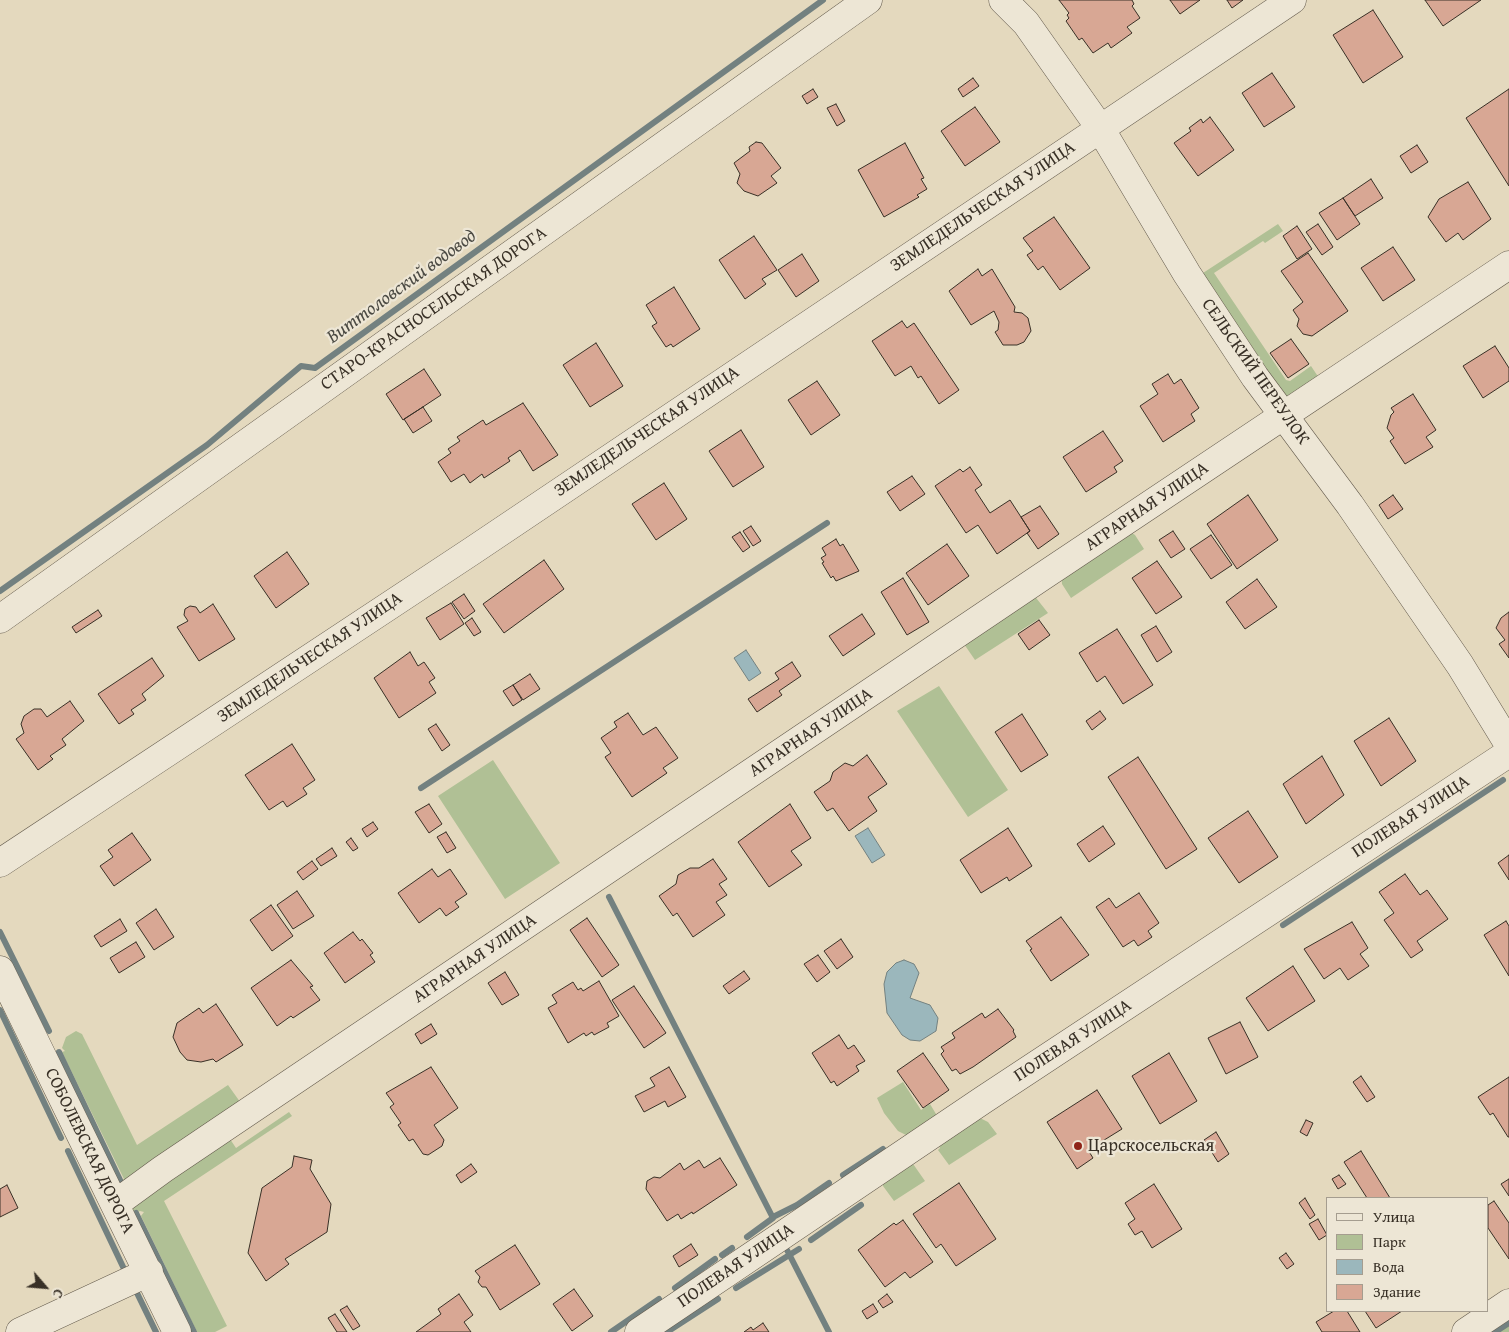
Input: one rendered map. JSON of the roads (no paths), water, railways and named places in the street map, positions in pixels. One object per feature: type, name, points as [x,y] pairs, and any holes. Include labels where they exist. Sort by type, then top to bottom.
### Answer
[{"type":"street","name":"СТАРО-КРАСНОСЕЛЬСКАЯ ДОРОГА","points":[[0,619],[868,0]]},
{"type":"street","name":"СЕЛЬСКИЙ ПЕРЕУЛОК","points":[[1003,0],[1026,22],[1100,128],[1187,274],[1282,416],[1356,513],[1460,664],[1509,745]]},
{"type":"street","name":"ЗЕМЛЕДЕЛЬЧЕСКАЯ УЛИЦА","points":[[0,863],[464,556],[1292,0]]},
{"type":"street","name":"АГРАРНАЯ УЛИЦА","points":[[115,1204],[163,1169],[1509,265]]},
{"type":"street","name":"ПОЛЕВАЯ УЛИЦА","points":[[639,1332],[983,1100],[1509,753]]},
{"type":"street","name":"СОБОЛЕВСКАЯ ДОРОГА","points":[[0,971],[177,1332]]},
{"type":"street","points":[[20,1332],[149,1272]]},
{"type":"street","points":[[1466,1332],[1509,1303]]},
{"type":"water","points":[[746,650],[761,673],[749,681],[734,658]]},
{"type":"water","points":[[868,828],[885,855],[872,863],[855,836]]},
{"type":"water","points":[[904,960],[914,964],[919,973],[910,998],[930,1005],[938,1018],[936,1031],[920,1041],[910,1040],[902,1035],[887,1013],[884,984],[887,972],[896,963]]},
{"type":"waterway","name":"Виттоловский водовод","points":[[0,591],[207,445],[301,366],[315,368],[823,0]]},
{"type":"waterway","points":[[421,788],[827,523]]},
{"type":"waterway","points":[[1283,925],[1503,780]]},
{"type":"waterway","points":[[609,897],[773,1218],[747,1237]]},
{"type":"waterway","points":[[0,932],[49,1031]]},
{"type":"waterway","points":[[0,1010],[61,1138]]},
{"type":"waterway","points":[[59,1052],[120,1180]]},
{"type":"waterway","points":[[843,1175],[883,1149]]},
{"type":"waterway","points":[[68,1151],[125,1271]]},
{"type":"waterway","points":[[773,1217],[797,1205],[829,1183]]},
{"type":"waterway","points":[[811,1240],[861,1205]]},
{"type":"waterway","points":[[136,1213],[194,1332]]},
{"type":"waterway","points":[[722,1255],[732,1248]]},
{"type":"waterway","points":[[736,1288],[799,1249]]},
{"type":"waterway","points":[[787,1250],[829,1332]]},
{"type":"waterway","points":[[675,1288],[715,1259]]},
{"type":"waterway","points":[[136,1291],[156,1332]]},
{"type":"waterway","points":[[611,1332],[659,1299]]},
{"type":"waterway","points":[[667,1332],[718,1299]]},
{"type":"waterway","points":[[1495,1332],[1509,1323]]},
{"type":"place","name":"Царскосельская","points":[[1078,1146]]}]
